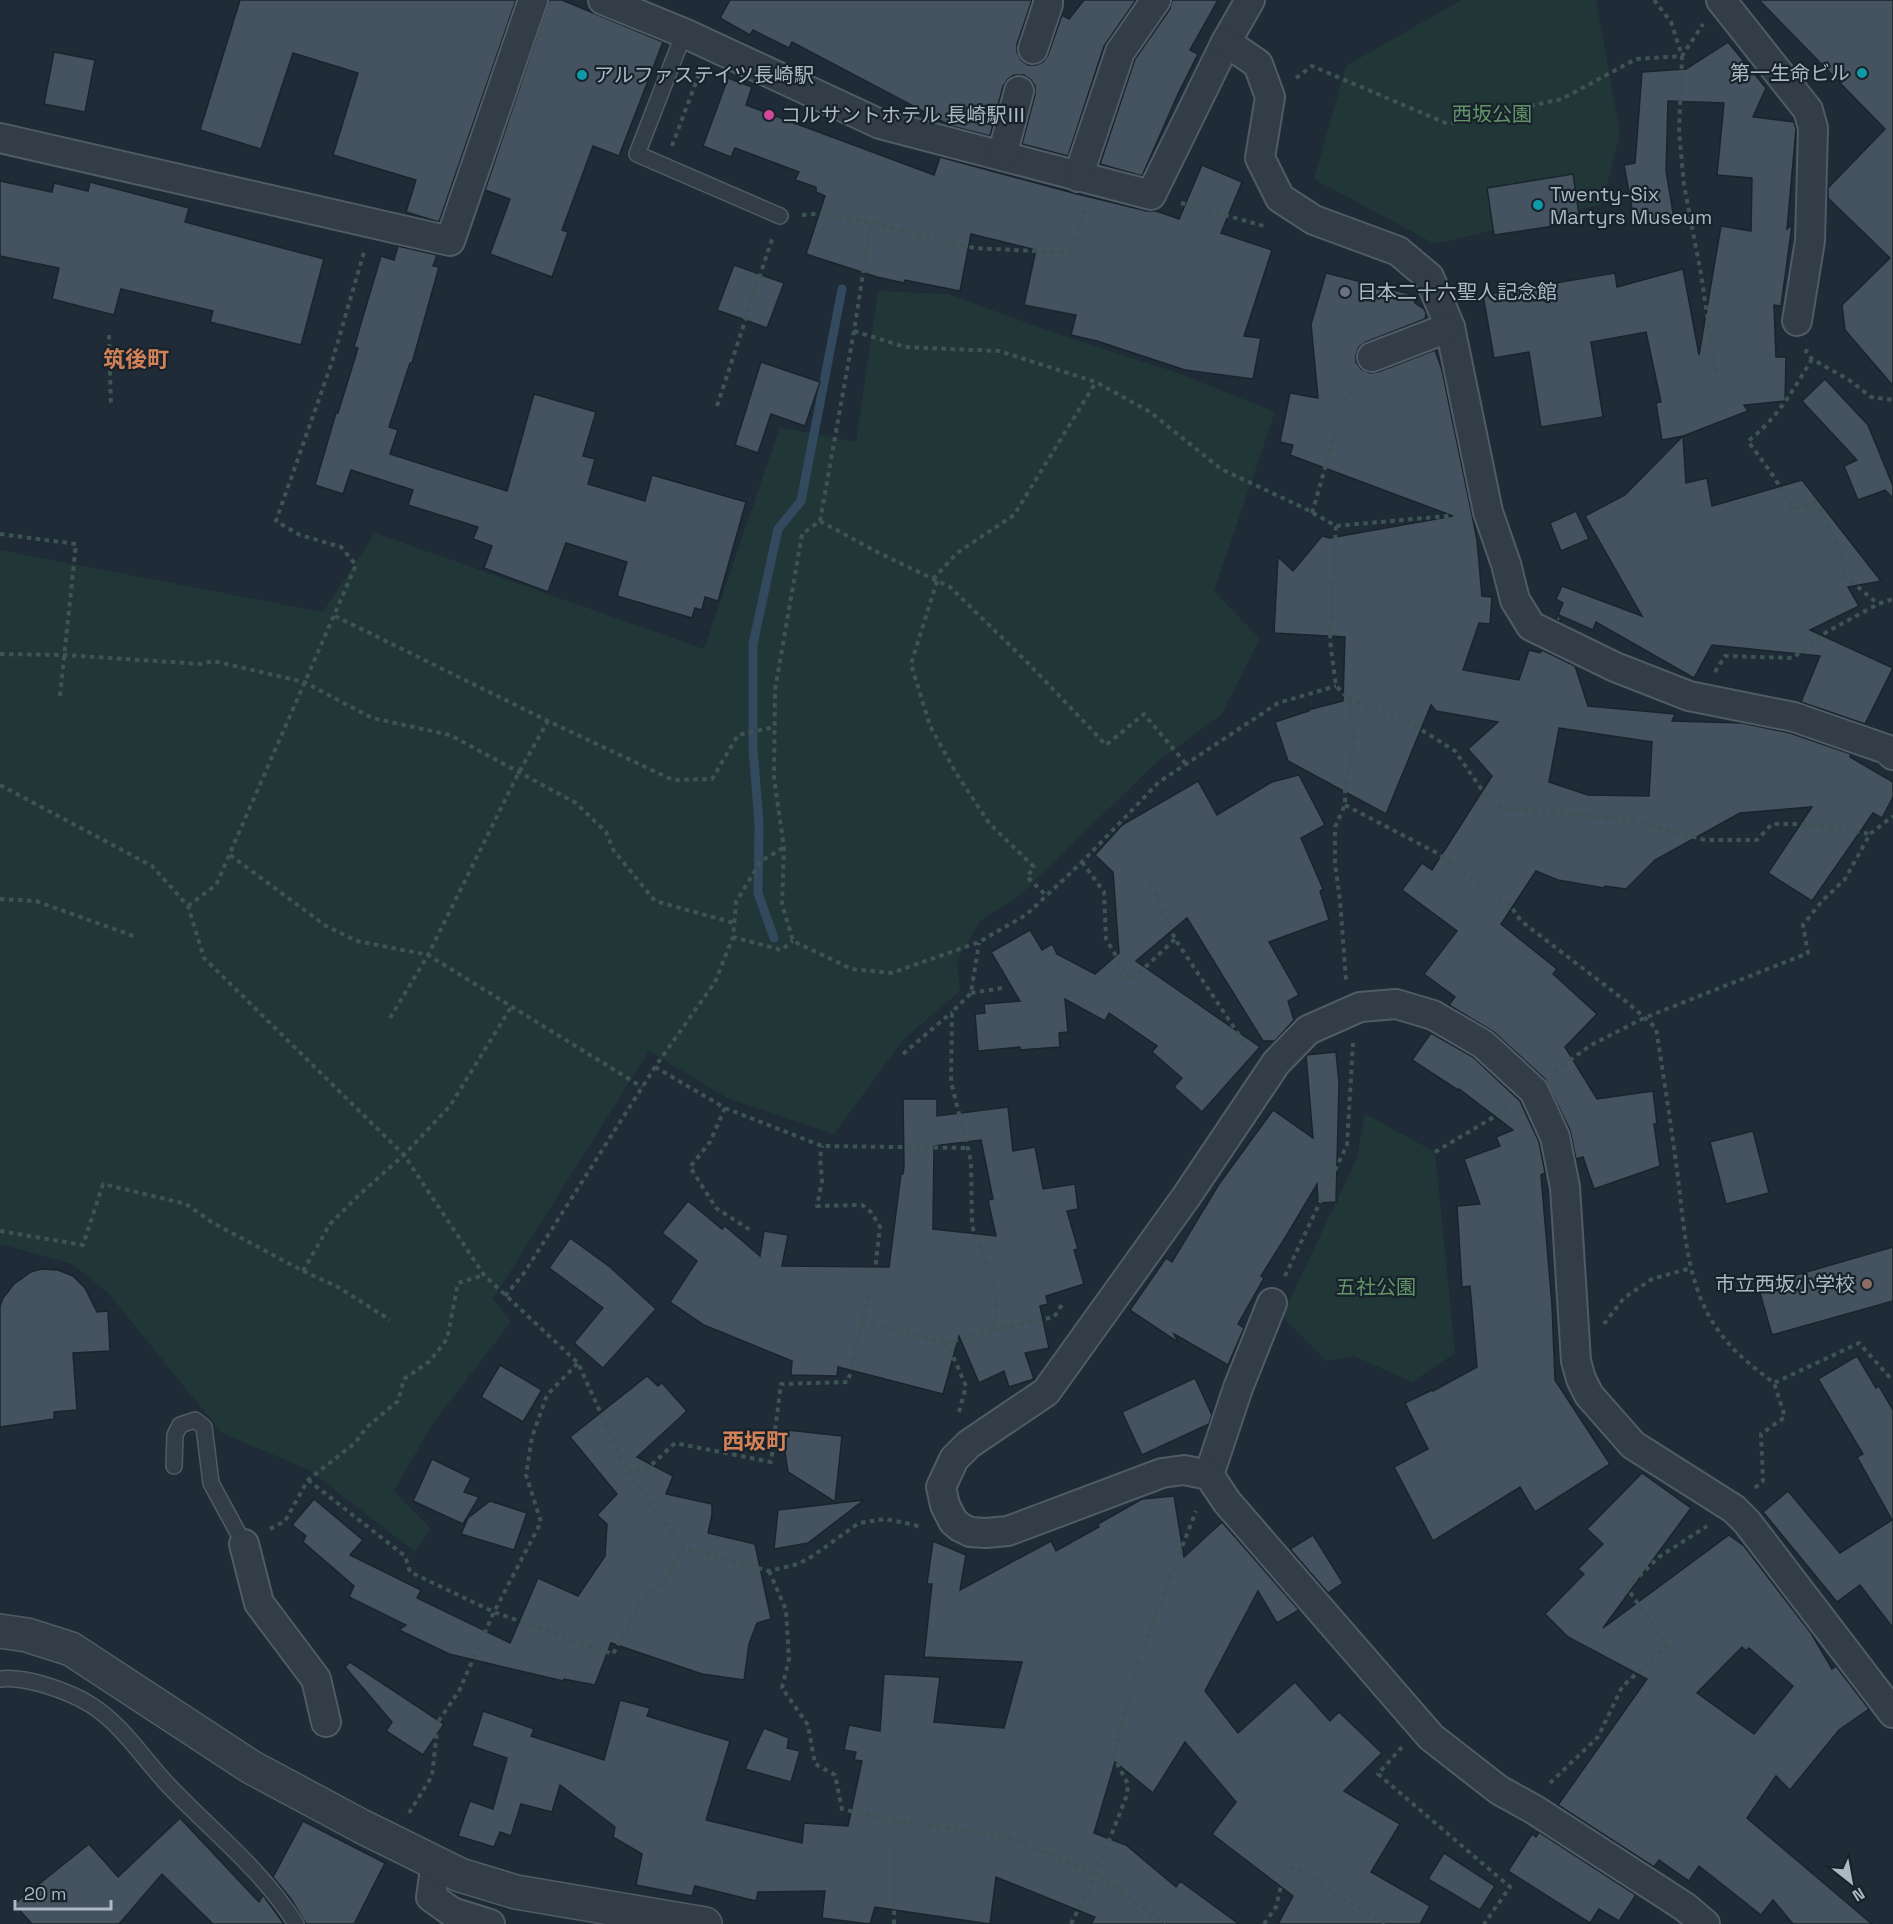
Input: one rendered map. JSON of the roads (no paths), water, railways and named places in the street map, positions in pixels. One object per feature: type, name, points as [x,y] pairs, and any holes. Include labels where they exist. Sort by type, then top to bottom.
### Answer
[{"type":"street","points":[[0,138],[450,241],[533,0]]},
{"type":"street","points":[[603,0],[684,33],[880,124],[1151,195],[1226,42],[1250,0]]},
{"type":"street","points":[[1033,50],[1048,0]]},
{"type":"street","points":[[1086,179],[1120,52],[1156,0]]},
{"type":"street","points":[[1721,0],[1808,110],[1813,128],[1810,241],[1797,321]]},
{"type":"street","points":[[1226,42],[1258,64],[1270,97],[1260,158],[1280,198],[1314,220],[1398,251],[1429,277],[1450,327],[1488,512],[1506,564],[1515,600],[1531,626],[1615,667],[1698,697],[1794,717],[1886,749],[1893,755]]},
{"type":"street","points":[[1002,156],[1019,92]]},
{"type":"street","points":[[1372,357],[1450,327]]},
{"type":"street","points":[[1706,1924],[1685,1906],[1535,1810],[1499,1790],[1431,1737],[1399,1703],[1227,1502],[1209,1475],[1184,1470],[1162,1473],[1008,1531],[970,1532],[953,1521],[945,1504],[941,1487],[954,1459],[969,1444],[1046,1392],[1186,1197],[1276,1063],[1308,1030],[1354,1010],[1396,1004],[1433,1015],[1483,1044],[1534,1091],[1555,1137],[1565,1187],[1576,1361],[1589,1395],[1633,1445],[1734,1509],[1747,1522],[1893,1713]]},
{"type":"street","points":[[1209,1475],[1238,1388],[1272,1303]]},
{"type":"street","points":[[243,1544],[259,1603],[316,1679],[326,1722]]},
{"type":"street","points":[[0,1631],[27,1635],[71,1649],[251,1767],[460,1875],[516,1892],[705,1924]]},
{"type":"street","points":[[436,1863],[431,1897],[452,1912],[490,1924]]},
{"type":"lane","points":[[684,33],[637,154],[780,216]]},
{"type":"lane","points":[[174,1466],[176,1435],[180,1425],[195,1420],[204,1427],[211,1483],[243,1544]]},
{"type":"lane","points":[[0,1679],[43,1684],[90,1704],[103,1714],[118,1727],[169,1786],[263,1881],[296,1924]]},
{"type":"waterway","points":[[774,938],[758,893],[759,824],[753,749],[753,644],[778,529],[801,501],[842,289]]},
{"type":"place","name":"第一生命ビル","points":[[1862,73]]},
{"type":"place","name":"アルファステイツ長崎駅","points":[[582,75]]},
{"type":"place","name":"コルサントホテル 長崎駅Ⅲ","points":[[769,115]]},
{"type":"place","name":"Twenty-Six Martyrs Museum","points":[[1538,205]]},
{"type":"place","name":"日本二十六聖人記念館","points":[[1345,292]]},
{"type":"place","name":"市立西坂小学校","points":[[1867,1284]]},
{"type":"district","name":"筑後町","points":[[136,359]]},
{"type":"district","name":"西坂町","points":[[755,1441]]},
{"type":"park label","name":"西坂公園","points":[[1492,114]]},
{"type":"park label","name":"五社公園","points":[[1376,1287]]}]
